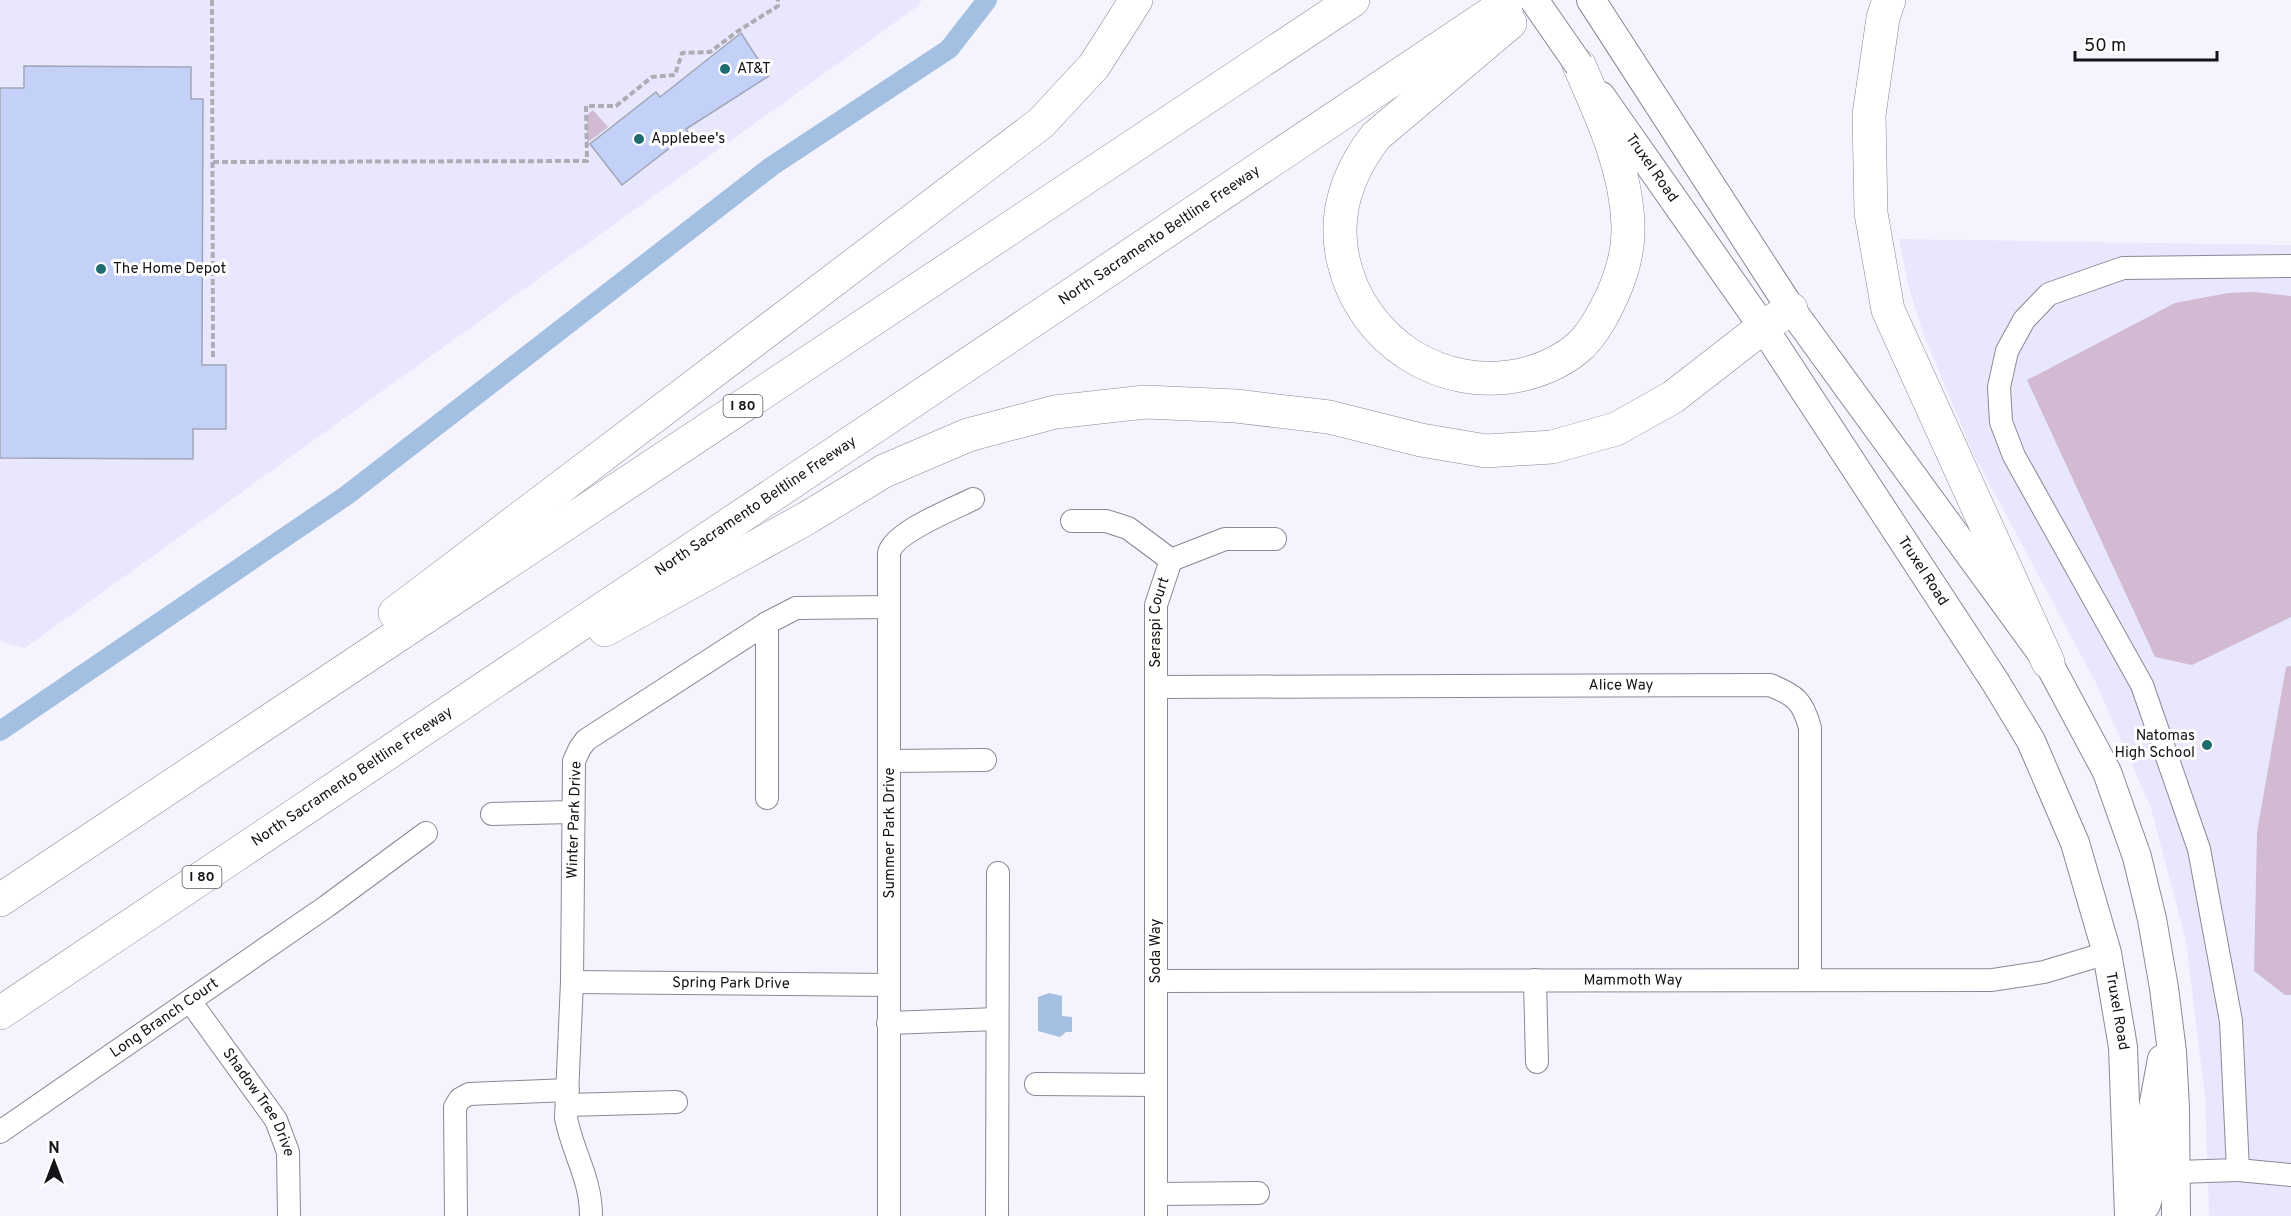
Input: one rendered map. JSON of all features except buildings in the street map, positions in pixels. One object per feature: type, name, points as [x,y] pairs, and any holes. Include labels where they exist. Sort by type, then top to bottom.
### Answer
[{"type":"highway","points":[[132,813],[1041,123],[1094,66],[1136,0]]},
{"type":"highway","name":"I 80","points":[[0,900],[1353,0]]},
{"type":"highway","name":"North Sacramento Beltline Freeway","points":[[0,1013],[1511,0]]},
{"type":"highway","points":[[1535,0],[1376,136],[1359,160],[1346,187],[1340,226],[1340,246],[1347,275],[1360,303],[1376,326],[1389,341],[1413,359],[1450,374],[1479,379],[1509,378],[1537,371],[1564,358],[1580,346],[1606,310],[1619,280],[1626,248],[1628,226],[1625,193],[1607,129],[1579,65]]},
{"type":"highway","points":[[1889,0],[1883,18],[1869,115],[1870,213],[1888,309],[2048,662]]},
{"type":"highway","points":[[403,741],[807,518],[884,471],[968,435],[1055,412],[1145,402],[1236,406],[1329,417],[1421,440],[1486,451],[1552,447],[1616,429],[1673,397],[1763,327],[1791,309]]},
{"type":"main road","name":"Truxel Road","points":[[1535,0],[1763,327],[1996,683],[2031,741],[2075,843],[2107,952],[2123,1047],[2129,1216]]},
{"type":"main road","points":[[1591,0],[1791,309],[2048,662],[2107,772],[2137,857],[2152,919],[2164,988],[2173,1063],[2177,1172],[2176,1216]]},
{"type":"main road","points":[[2135,1216],[2146,1205],[2148,1195],[2148,1129],[2168,1027]]},
{"type":"street","points":[[2238,1170],[2231,1021],[2199,849],[2142,685],[2014,456],[2001,422],[1999,387],[2007,351],[2024,320],[2049,294],[2123,268],[2291,266]]},
{"type":"street","name":"Summer Park Drive","points":[[889,1216],[890,546],[904,534],[972,499]]},
{"type":"street","points":[[1072,521],[1106,521],[1128,528],[1171,560],[1225,539],[1275,539]]},
{"type":"street","name":"Seraspi Court","points":[[1157,687],[1156,604],[1171,560]]},
{"type":"street","name":"Winter Park Drive","points":[[591,1216],[591,1200],[586,1175],[570,1137],[566,1118],[572,982],[574,761],[580,748],[586,740],[767,623],[796,608],[889,607]]},
{"type":"street","points":[[767,623],[767,798]]},
{"type":"street","name":"Alice Way","points":[[1157,687],[1770,686],[1790,693],[1805,709],[1810,728],[1810,980]]},
{"type":"street","name":"Soda Way","points":[[1156,1205],[1157,687]]},
{"type":"street","points":[[890,761],[986,760]]},
{"type":"street","points":[[492,814],[573,812]]},
{"type":"street","name":"Long Branch Court","points":[[0,1132],[327,906],[426,833]]},
{"type":"street","points":[[997,1216],[998,873]]},
{"type":"street","name":"Mammoth Way","points":[[1156,981],[1992,980],[2044,972],[2107,952]]},
{"type":"street","points":[[1535,980],[1537,1062]]},
{"type":"street","name":"Spring Park Drive","points":[[572,982],[889,985]]},
{"type":"street","name":"Shadow Tree Drive","points":[[190,1001],[276,1120],[288,1152],[289,1216]]},
{"type":"street","points":[[888,1023],[997,1019]]},
{"type":"street","points":[[1036,1084],[1156,1084]]},
{"type":"street","points":[[456,1216],[455,1107],[460,1099],[469,1094],[676,1102]]},
{"type":"street","points":[[2177,1172],[2238,1170],[2291,1175]]},
{"type":"street","points":[[1156,1205],[1258,1193]]},
{"type":"path","points":[[212,0],[213,357]]},
{"type":"path","points":[[213,162],[587,161],[586,106],[616,106],[652,77],[675,75],[682,52],[710,52],[778,6],[778,0]]},
{"type":"shaded area","points":[[0,0],[922,0],[918,6],[25,648],[4,643],[0,638]]},
{"type":"shaded area","points":[[593,110],[608,127],[587,143],[587,115]]},
{"type":"shaded area","name":"Natomas High School","points":[[1899,239],[2291,245],[2291,1216],[2209,1216],[2205,1097],[2186,941],[2151,808],[2096,683],[1972,451],[1923,333],[1908,284]]},
{"type":"shaded area","points":[[2255,292],[2291,296],[2291,617],[2192,665],[2155,657],[2027,380],[2175,303],[2228,293]]},
{"type":"shaded area","points":[[2291,666],[2291,995],[2285,995],[2254,971],[2257,832],[2286,667]]},
{"type":"water","points":[[1049,993],[1062,996],[1062,1016],[1072,1017],[1072,1032],[1066,1032],[1060,1037],[1038,1031],[1038,997]]},
{"type":"waterway","points":[[0,731],[347,495],[772,166],[949,49],[987,0]]},
{"type":"place","name":"AT&T","points":[[725,69]]},
{"type":"place","name":"Applebee's","points":[[639,139]]},
{"type":"place","name":"The Home Depot","points":[[101,269]]},
{"type":"place","name":"Natomas High School","points":[[2207,745]]}]
